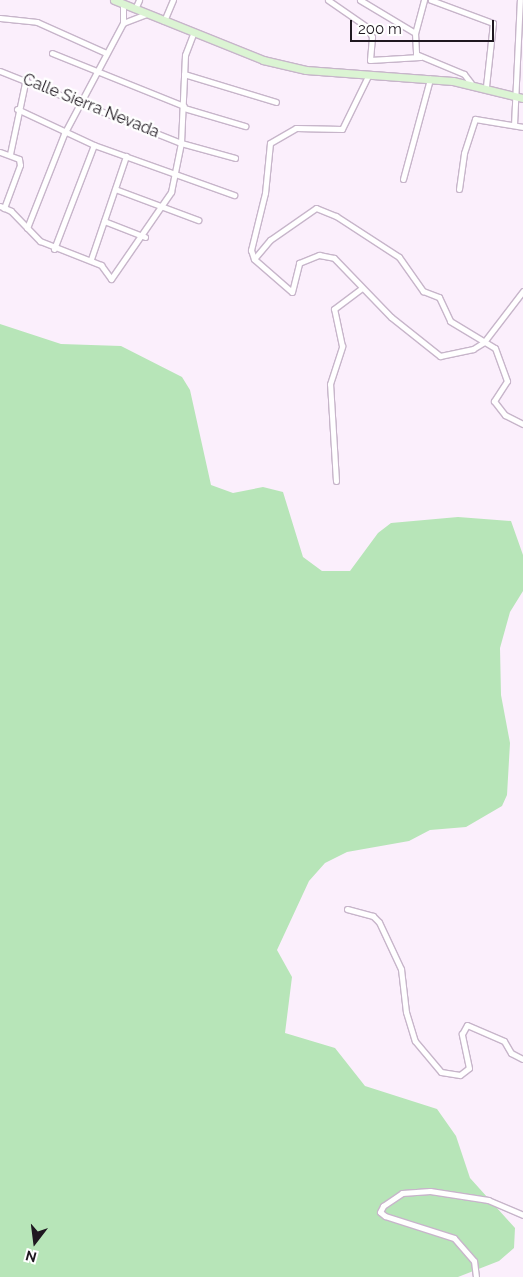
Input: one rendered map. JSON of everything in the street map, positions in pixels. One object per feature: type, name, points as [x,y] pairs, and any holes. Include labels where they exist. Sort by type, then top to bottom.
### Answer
[{"type":"main road","points":[[114,0],[193,34],[289,66],[368,76],[471,83],[520,96]]},
{"type":"street","points":[[135,9],[139,0]]},
{"type":"street","points":[[164,21],[172,0]]},
{"type":"street","points":[[328,0],[366,27],[372,37],[370,60],[420,58],[464,74],[471,83]]},
{"type":"street","points":[[360,0],[415,33]]},
{"type":"street","points":[[420,58],[414,48],[415,33],[424,0]]},
{"type":"street","points":[[431,0],[493,23],[486,86]]},
{"type":"street","points":[[514,125],[520,96],[520,0]]},
{"type":"street","points":[[27,228],[64,134],[122,23],[122,4]]},
{"type":"street","points":[[122,23],[147,14]]},
{"type":"street","points":[[0,18],[37,22],[106,53]]},
{"type":"street","points":[[0,152],[10,154],[20,165],[2,207],[54,249],[91,260],[111,279],[145,236],[163,208],[174,176],[181,143],[184,74],[193,34]]},
{"type":"street","points":[[52,53],[184,107],[245,126]]},
{"type":"street","name":"Calle Sierra Nevada","points":[[0,71],[26,78],[81,103],[181,143],[235,158]]},
{"type":"street","points":[[184,74],[276,102]]},
{"type":"street","points":[[368,76],[342,129],[296,128],[270,143],[264,193],[251,250],[254,259],[289,292],[294,290],[299,263],[319,255],[334,258],[362,288],[422,345],[440,356],[473,349],[484,342],[523,291]]},
{"type":"street","points":[[10,154],[17,109],[26,78]]},
{"type":"street","points":[[403,179],[430,80]]},
{"type":"street","points":[[17,109],[64,134],[126,156],[174,176],[234,195]]},
{"type":"street","points":[[459,189],[471,124],[482,119],[523,127]]},
{"type":"street","points":[[54,249],[94,145]]},
{"type":"street","points":[[91,260],[126,156]]},
{"type":"street","points":[[115,189],[198,220]]},
{"type":"street","points":[[254,259],[270,240],[316,208],[399,257],[423,291],[440,297],[450,320],[495,348],[507,380],[494,401],[505,415],[523,424]]},
{"type":"street","points":[[104,220],[145,236]]},
{"type":"street","points":[[336,481],[330,384],[342,346],[334,309],[362,288]]},
{"type":"street","points":[[347,909],[373,916],[379,922],[401,969],[406,1012],[415,1041],[441,1072],[460,1075],[469,1068],[462,1034],[467,1025],[504,1040],[511,1053],[523,1059]]},
{"type":"street","points":[[476,1277],[474,1261],[454,1238],[385,1216],[380,1212],[383,1206],[402,1193],[430,1191],[488,1200],[523,1215]]},
{"type":"green space","points":[[0,324],[61,344],[121,346],[182,377],[190,390],[211,485],[233,493],[263,487],[283,492],[303,557],[322,571],[350,571],[378,533],[391,523],[458,517],[511,521],[523,555],[523,591],[510,612],[500,648],[501,695],[510,743],[507,795],[502,806],[466,827],[430,830],[409,841],[347,852],[325,863],[309,881],[277,950],[292,977],[285,1033],[335,1048],[365,1086],[437,1109],[456,1136],[470,1178],[515,1228],[514,1248],[499,1261],[458,1277],[0,1277]]}]
